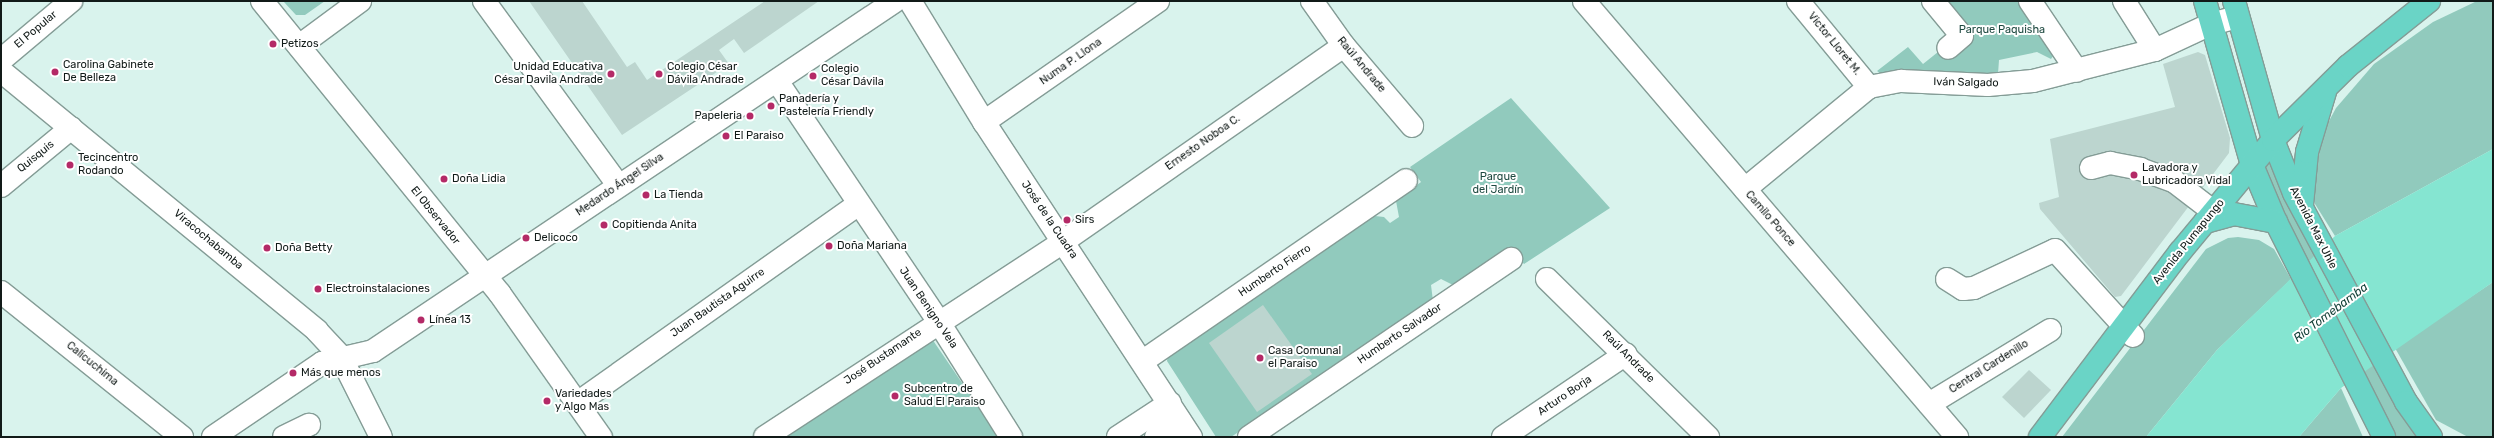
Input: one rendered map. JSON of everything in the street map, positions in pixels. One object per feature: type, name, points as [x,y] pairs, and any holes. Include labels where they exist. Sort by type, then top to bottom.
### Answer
[{"type":"main road","points":[[2205,1],[2252,165],[2280,230],[2381,431]]},
{"type":"main road","name":"Avenida Pumapungo","points":[[2040,437],[2128,331],[2210,217],[2273,140],[2327,86],[2429,1]]},
{"type":"main road","name":"Avenida Max Uhle","points":[[2236,9],[2273,140],[2306,216],[2406,402],[2426,429],[2439,437]]},
{"type":"main road","points":[[2306,216],[2307,152],[2327,86]]},
{"type":"main road","points":[[2210,217],[2234,214],[2280,230]]},
{"type":"street","name":"El Popular","points":[[1,60],[71,1]]},
{"type":"street","name":"El Observador","points":[[262,1],[484,277],[579,402],[602,437]]},
{"type":"street","points":[[299,46],[360,1]]},
{"type":"street","points":[[484,1],[618,185]]},
{"type":"street","name":"Medardo Ángel Silva","points":[[213,437],[322,363],[341,357],[373,351],[618,185],[777,81],[895,1]]},
{"type":"street","name":"José de la Cuadra","points":[[910,1],[984,122],[1143,361],[1180,420]]},
{"type":"street","name":"Numa P. Llona","points":[[984,122],[1158,1]]},
{"type":"street","name":"Raúl Andrade","points":[[1312,1],[1344,46],[1412,126]]},
{"type":"street","name":"Camilo Ponce","points":[[1584,1],[1957,437]]},
{"type":"street","name":"Victor Lloret M.","points":[[1798,1],[1869,87]]},
{"type":"street","points":[[1933,1],[1962,36],[1948,48]]},
{"type":"street","points":[[2030,1],[2077,72]]},
{"type":"street","points":[[2124,1],[2155,50]]},
{"type":"street","name":"Iván Salgado","points":[[1745,189],[1869,87],[1901,81],[1988,85],[2077,72],[2155,50],[2211,24],[2236,9]]},
{"type":"street","name":"Ernesto Noboa C.","points":[[1064,241],[1344,46]]},
{"type":"street","name":"Viracochabamba","points":[[1,71],[317,331],[341,357],[381,437]]},
{"type":"street","name":"Juan Benigno Vela","points":[[777,81],[857,205],[938,321],[1011,437]]},
{"type":"street","name":"Quisquis","points":[[1,186],[71,128]]},
{"type":"street","points":[[2091,168],[2110,163],[2140,169],[2175,182],[2210,217]]},
{"type":"street","name":"Humberto Fierro","points":[[1143,361],[1406,180]]},
{"type":"street","name":"Juan Bautista Aguirre","points":[[579,402],[857,205]]},
{"type":"street","name":"José Bustamante","points":[[765,437],[938,321],[1064,241]]},
{"type":"street","points":[[1947,279],[1963,289],[1974,288],[2055,250],[2128,331]]},
{"type":"street","name":"Humberto Salvador","points":[[1249,437],[1511,259]]},
{"type":"street","name":"Raúl Andrade","points":[[1547,279],[1626,354],[1708,437]]},
{"type":"street","name":"Calicuchima","points":[[1,292],[182,437]]},
{"type":"street","name":"Central Cardenillo","points":[[1929,404],[2050,330]]},
{"type":"street","name":"Arturo Borja","points":[[1503,437],[1626,354]]},
{"type":"street","points":[[1118,437],[1180,420]]},
{"type":"street","points":[[1156,437],[1180,420]]},
{"type":"street","points":[[284,437],[309,425]]},
{"type":"green space","points":[[283,1],[325,1],[305,15],[296,15]]},
{"type":"green space","name":"Parque Paquisha","points":[[1947,1],[2021,1],[2056,52],[2051,59],[2037,52],[1999,60],[1998,74],[1895,70],[1881,74],[1877,71],[1908,47],[1923,64],[1943,48],[1948,53],[1972,33]]},
{"type":"green space","points":[[2477,1],[2493,1],[2493,149],[2335,236],[2315,204],[2314,190],[2322,134],[2336,108],[2374,64],[2433,22]]},
{"type":"green space","name":"Parque del Jardín","points":[[1511,98],[1610,208],[1524,264],[1511,249],[1455,286],[1441,279],[1431,285],[1433,301],[1231,437],[1216,437],[1167,361],[1168,354],[1375,216],[1384,217],[1390,223],[1399,217],[1396,201],[1421,182],[1410,167]]},
{"type":"green space","points":[[2269,162],[2277,165],[2423,437],[2390,437],[2261,166]]},
{"type":"green space","points":[[2238,237],[2259,240],[2274,249],[2291,279],[2217,350],[2146,437],[2062,437],[2206,249],[2228,238]]},
{"type":"green space","points":[[2493,282],[2493,437],[2468,437],[2436,420],[2395,348]]},
{"type":"green space","points":[[930,336],[999,437],[777,437]]},
{"type":"green space","points":[[2341,388],[2363,437],[2299,437]]},
{"type":"water","name":"Río Tomebamba","points":[[2493,149],[2493,282],[2341,388],[2299,437],[2146,437],[2217,350],[2335,236]]},
{"type":"building","name":"Unidad Educativa César Davila Andrade","points":[[529,1],[582,1],[627,67],[635,62],[647,80],[765,1],[819,1],[744,53],[734,39],[719,50],[729,64],[622,135]]},
{"type":"building","name":"Lavadora y Lubricadora Vidal","points":[[2198,52],[2205,55],[2230,138],[2229,153],[2121,296],[2115,297],[2040,209],[2039,203],[2059,197],[2050,139],[2175,107],[2163,64]]},
{"type":"building","name":"Casa Comunal el Paraiso","points":[[1263,305],[1312,374],[1257,412],[1209,343]]},
{"type":"building","points":[[2029,370],[2051,390],[2024,418],[2002,397]]},
{"type":"place","name":"Petizos","points":[[273,44]]},
{"type":"place","name":"Carolina Gabinete De Belleza","points":[[55,72]]},
{"type":"place","name":"Unidad Educativa César Davila Andrade","points":[[611,74]]},
{"type":"place","name":"Colegio César Dávila Andrade","points":[[659,74]]},
{"type":"place","name":"Colegio César Dávila","points":[[813,76]]},
{"type":"place","name":"Panadería y Pastelería Friendly","points":[[771,106]]},
{"type":"place","name":"Papeleria","points":[[750,116]]},
{"type":"place","name":"El Paraiso","points":[[726,136]]},
{"type":"place","name":"Tecincentro Rodando","points":[[70,165]]},
{"type":"place","name":"Lavadora y Lubricadora Vidal","points":[[2134,175]]},
{"type":"place","name":"Doña Lidia","points":[[444,179]]},
{"type":"place","name":"La Tienda","points":[[646,195]]},
{"type":"place","name":"Sirs","points":[[1067,220]]},
{"type":"place","name":"Copitienda Anita","points":[[604,225]]},
{"type":"place","name":"Delicoco","points":[[526,238]]},
{"type":"place","name":"Doña Mariana","points":[[829,246]]},
{"type":"place","name":"Doña Betty","points":[[267,248]]},
{"type":"place","name":"Electroinstalaciones","points":[[318,289]]},
{"type":"place","name":"Línea 13","points":[[421,320]]},
{"type":"place","name":"Casa Comunal el Paraiso","points":[[1260,358]]},
{"type":"place","name":"Más que menos","points":[[293,373]]},
{"type":"place","name":"Subcentro de Salud El Paraiso","points":[[895,396]]},
{"type":"place","name":"Variedades y Algo Mas","points":[[547,401]]}]
